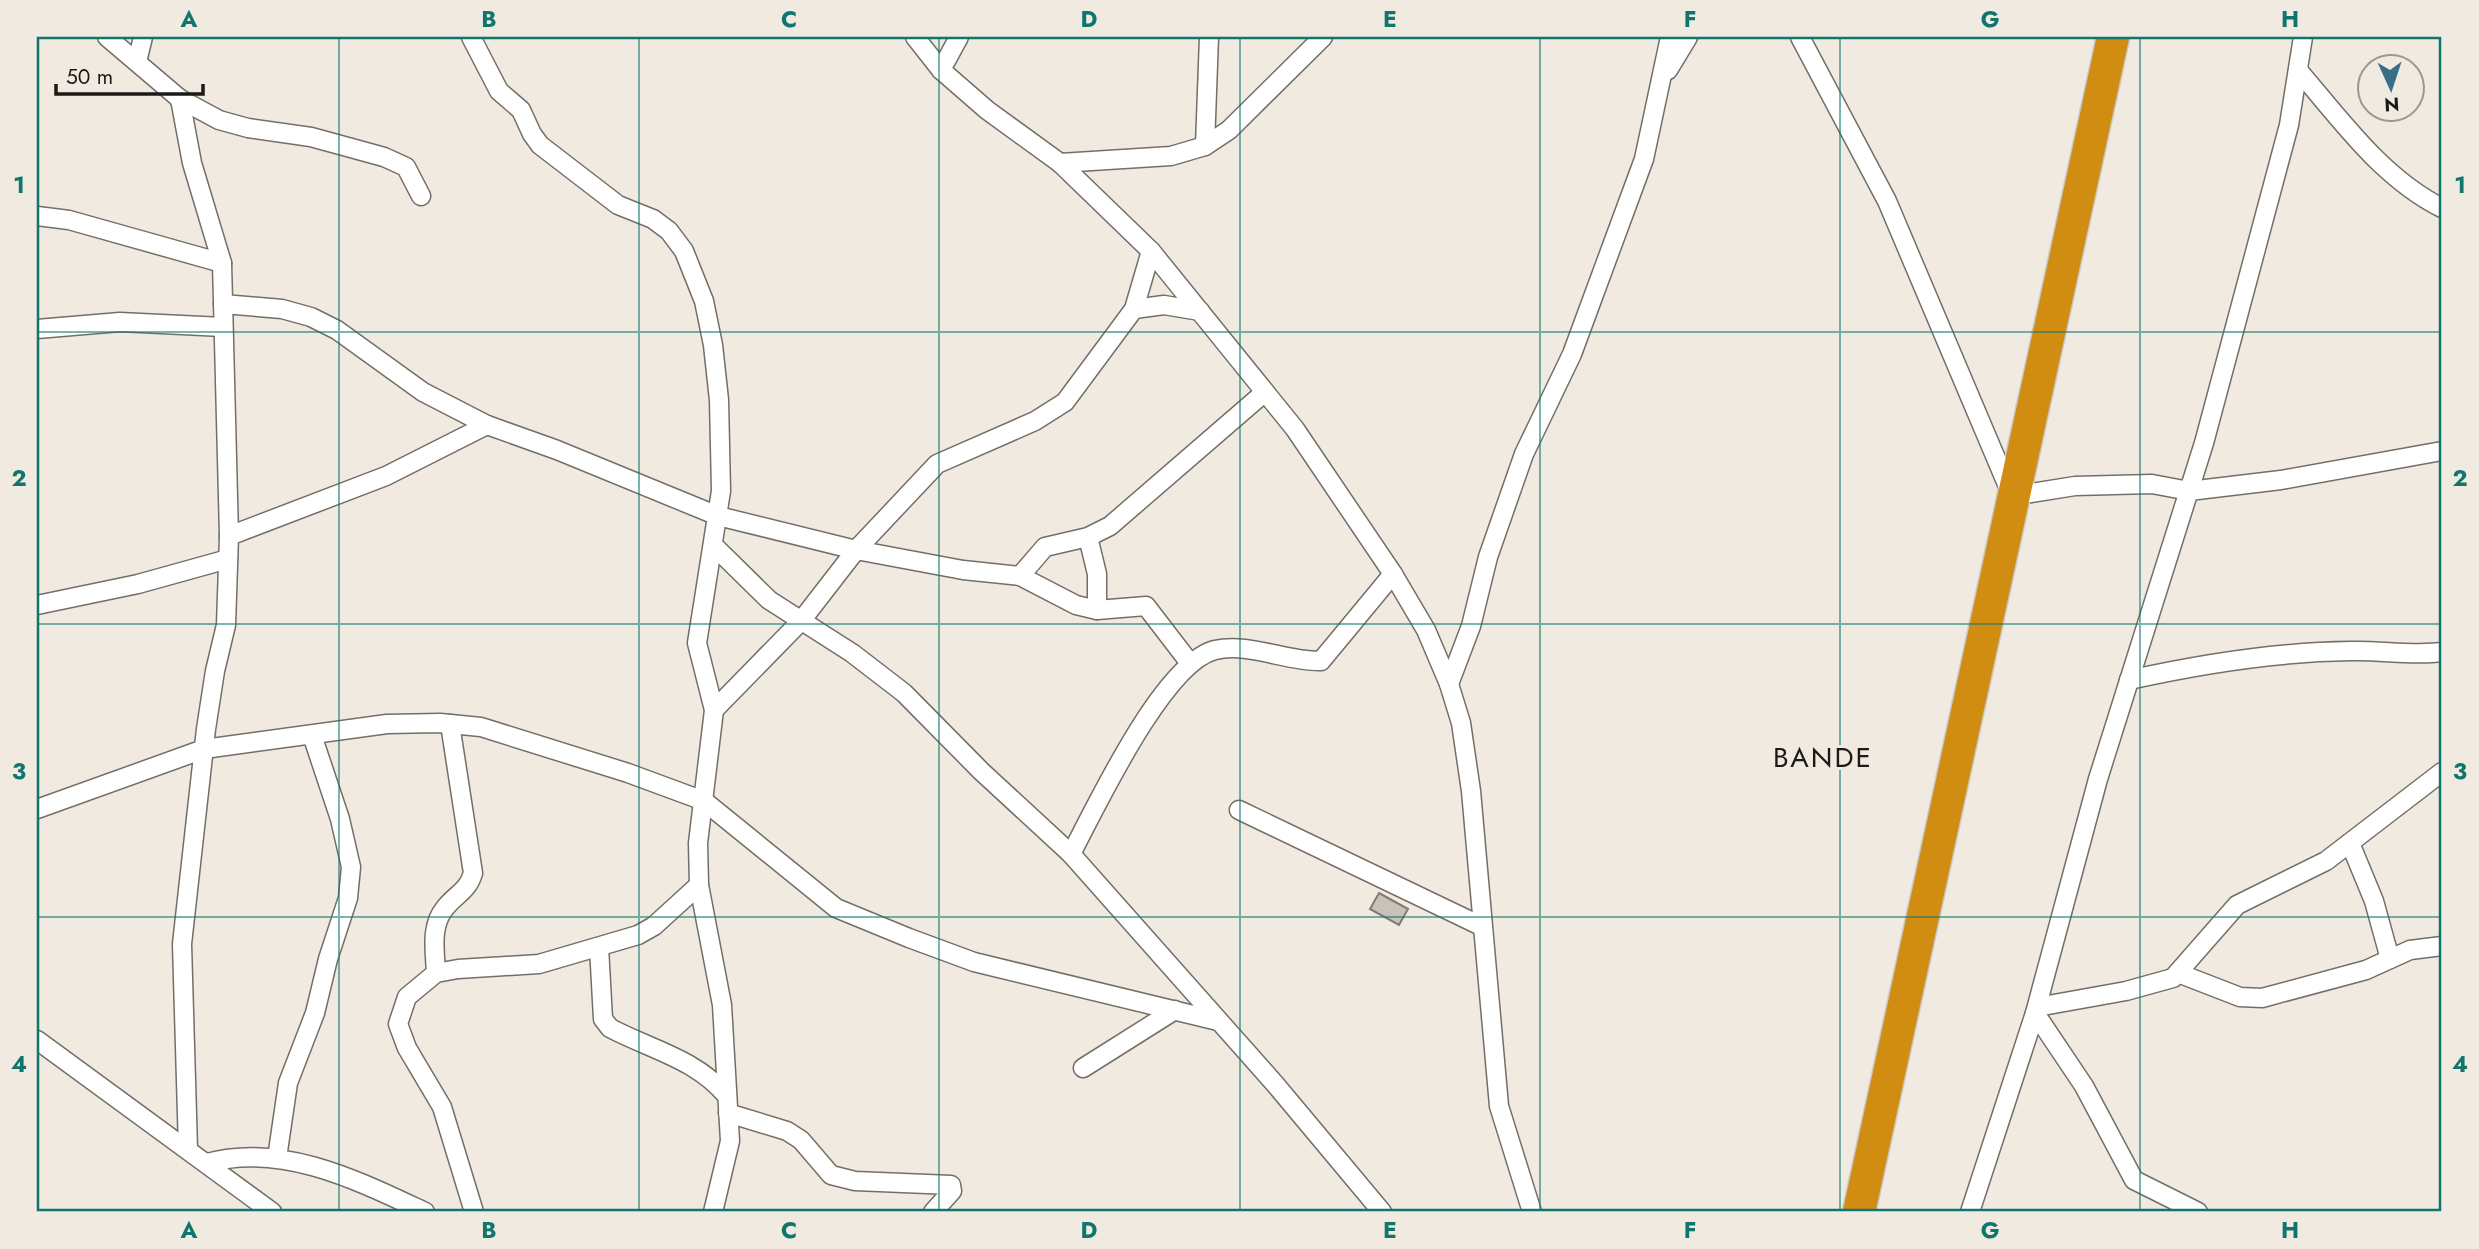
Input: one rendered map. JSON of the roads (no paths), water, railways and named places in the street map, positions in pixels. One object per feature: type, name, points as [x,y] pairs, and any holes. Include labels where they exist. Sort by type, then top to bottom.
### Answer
[{"type":"highway","points":[[1860,1212],[2012,496],[2113,37]]},
{"type":"street","points":[[107,37],[180,99],[219,120],[248,128],[311,137],[384,157],[406,167],[421,196]]},
{"type":"street","points":[[137,62],[143,37]]},
{"type":"street","points":[[471,37],[499,90],[521,110],[540,145],[618,205],[653,219],[668,231],[684,251],[704,300],[713,345],[719,400],[721,491],[697,643],[714,710],[698,842],[699,884],[722,1005],[730,1141],[712,1212]]},
{"type":"street","points":[[915,37],[941,70],[987,110],[1060,163],[1151,251],[1295,429],[1393,574],[1426,630],[1449,684],[1461,723],[1471,791],[1499,1106],[1532,1212]]},
{"type":"street","points":[[941,70],[959,37]]},
{"type":"street","points":[[1205,146],[1209,37]]},
{"type":"street","points":[[1060,163],[1171,156],[1205,146],[1229,130],[1323,37]]},
{"type":"street","points":[[1449,684],[1471,626],[1488,557],[1524,454],[1572,354],[1644,159],[1670,37]]},
{"type":"street","points":[[1661,82],[1688,37]]},
{"type":"street","points":[[1800,37],[1887,201],[2012,496],[2075,486],[2139,484],[2189,491],[2281,480],[2442,451]]},
{"type":"street","points":[[1970,1212],[2036,1010],[2098,779],[2189,491],[2289,125],[2303,37]]},
{"type":"street","points":[[2298,70],[2378,161],[2419,196],[2442,208]]},
{"type":"street","points":[[180,99],[192,163],[222,263],[229,536],[226,625],[215,671],[204,749],[183,944],[188,1149]]},
{"type":"street","points":[[37,216],[82,223],[222,263]]},
{"type":"street","points":[[714,710],[801,621],[856,550],[937,464],[1035,421],[1065,402],[1134,309],[1151,251]]},
{"type":"street","points":[[223,304],[282,309],[311,317],[347,337],[423,392],[487,425],[557,450],[718,516],[856,550],[963,570],[1020,576],[1076,605],[1097,610],[1146,606],[1189,662]]},
{"type":"street","points":[[1134,309],[1164,305],[1200,311]]},
{"type":"street","points":[[37,329],[120,322],[223,327]]},
{"type":"street","points":[[1020,576],[1045,547],[1088,537],[1110,526],[1265,392]]},
{"type":"street","points":[[229,536],[386,477],[487,425]]},
{"type":"street","points":[[1088,537],[1097,574],[1097,610]]},
{"type":"street","points":[[713,545],[769,600],[852,653],[904,694],[981,771],[1071,854],[1275,1084],[1382,1212]]},
{"type":"street","points":[[37,605],[138,584],[228,559]]},
{"type":"street","points":[[1071,854],[1144,722],[1189,662],[1214,650],[1235,649],[1321,661],[1393,574]]},
{"type":"street","points":[[2129,680],[2173,670],[2276,656],[2353,651],[2421,655],[2442,652]]},
{"type":"street","points":[[37,809],[204,749],[387,724],[481,727],[628,773],[704,801],[836,908],[974,962],[1218,1021]]},
{"type":"street","points":[[436,973],[437,920],[447,905],[463,893],[472,873],[450,724]]},
{"type":"street","points":[[277,1158],[288,1083],[315,1013],[328,959],[348,898],[351,867],[312,734]]},
{"type":"street","points":[[2036,1010],[2173,978],[2237,905],[2255,893],[2294,879],[2350,843],[2442,772]]},
{"type":"street","points":[[1239,810],[1481,926]]},
{"type":"street","points":[[2350,843],[2374,901],[2390,959]]},
{"type":"street","points":[[474,1212],[442,1107],[407,1048],[398,1024],[407,997],[436,973],[539,964],[638,935],[653,926],[699,884]]},
{"type":"street","points":[[2178,973],[2240,997],[2262,999],[2366,970],[2410,950],[2442,946]]},
{"type":"street","points":[[599,947],[603,1019],[610,1028],[687,1061],[712,1078],[727,1105],[802,1140],[831,1175],[855,1181],[951,1185],[952,1191],[933,1212]]},
{"type":"street","points":[[1083,1068],[1175,1010]]},
{"type":"street","points":[[2036,1010],[2084,1086],[2134,1180],[2198,1212]]},
{"type":"street","points":[[37,1041],[272,1212]]},
{"type":"street","points":[[207,1163],[227,1157],[277,1158],[329,1170],[425,1212]]},
{"type":"district","name":"BANDE","points":[[1823,757]]}]
